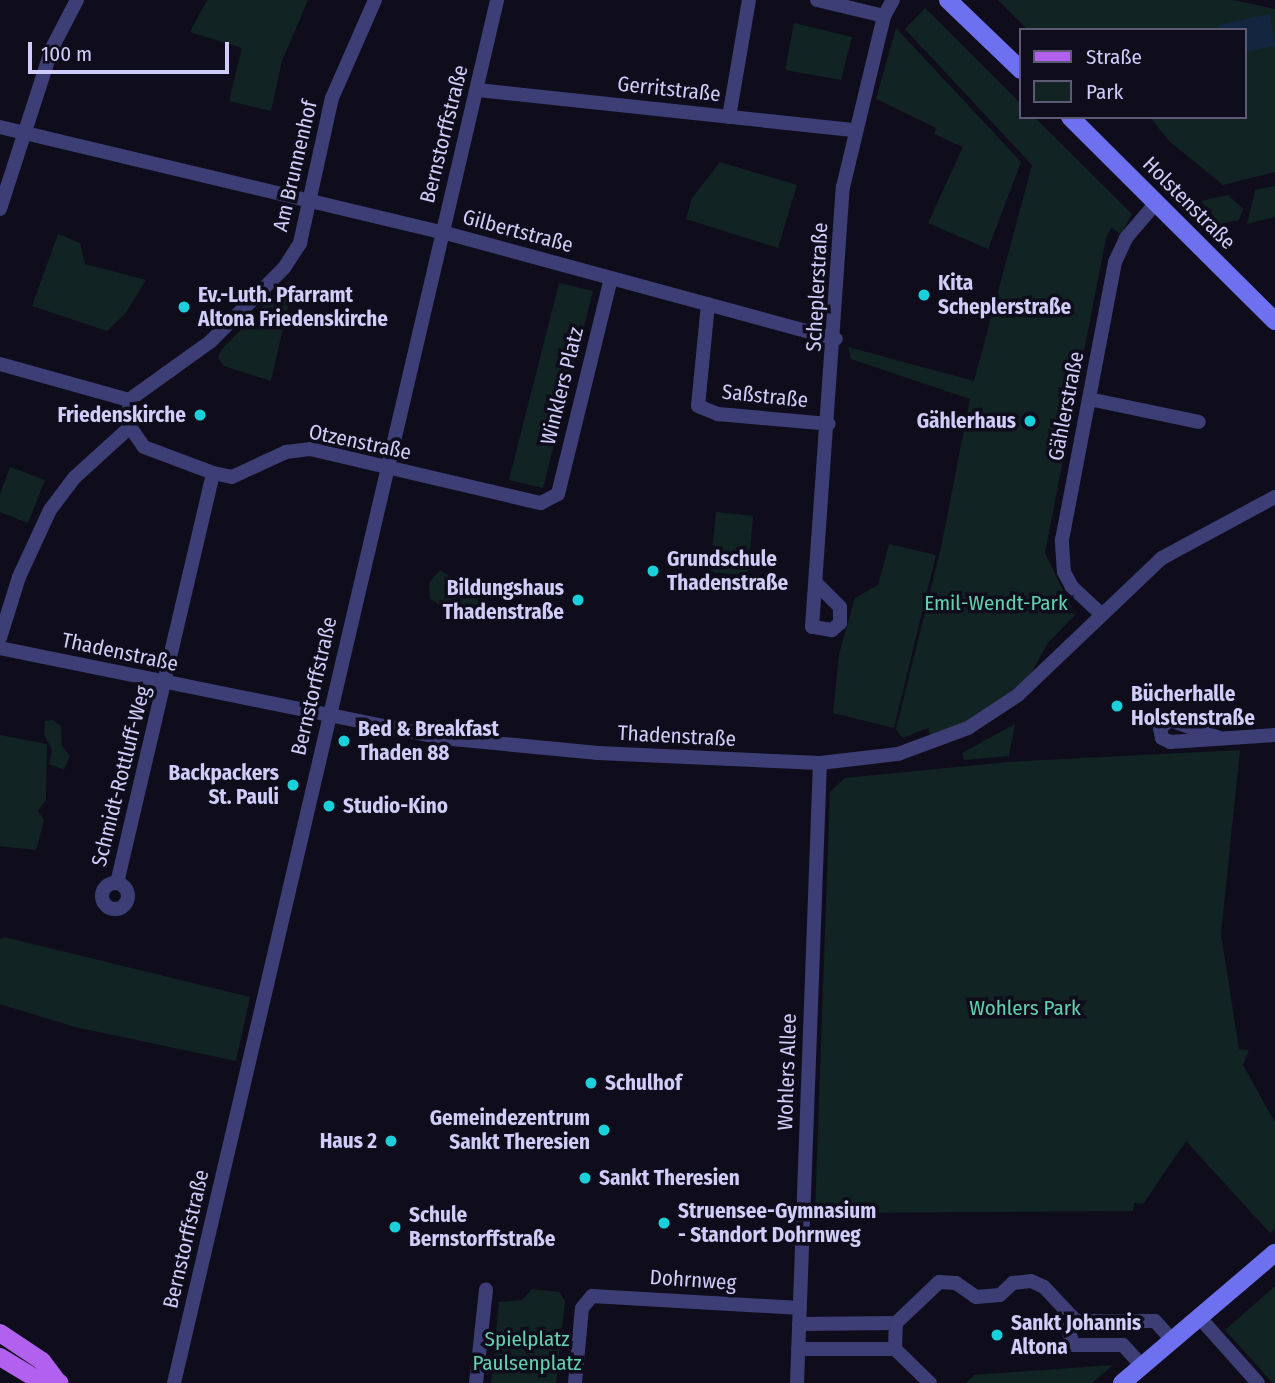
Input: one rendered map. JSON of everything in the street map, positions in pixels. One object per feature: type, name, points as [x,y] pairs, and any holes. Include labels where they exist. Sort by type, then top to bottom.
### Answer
[{"type":"main road","points":[[948,0],[1020,69]]},
{"type":"main road","name":"Holstenstraße","points":[[1072,119],[1275,321]]},
{"type":"main road","points":[[1122,1383],[1275,1253]]},
{"type":"main road","points":[[0,1333],[41,1361],[58,1382]]},
{"type":"main road","points":[[0,1357],[35,1378],[58,1382]]},
{"type":"street","points":[[0,209],[52,48],[77,0]]},
{"type":"street","name":"Am Brunnenhof","points":[[129,400],[205,346],[284,268],[300,243],[332,99],[374,0]]},
{"type":"street","name":"Bernstorffstraße","points":[[174,1383],[498,0]]},
{"type":"street","points":[[729,117],[749,0]]},
{"type":"street","points":[[817,0],[884,16]]},
{"type":"street","name":"Scheplerstraße","points":[[816,583],[836,339],[843,187],[884,16],[893,0]]},
{"type":"street","name":"Gerritstraße","points":[[478,90],[855,130]]},
{"type":"street","name":"Gilbertstraße","points":[[0,127],[442,232],[836,339]]},
{"type":"street","name":"Gählerstraße","points":[[1101,614],[1072,587],[1060,558],[1115,262],[1126,238],[1156,204]]},
{"type":"street","name":"Winklers Platz","points":[[551,501],[558,494],[611,278]]},
{"type":"street","name":"Saßstraße","points":[[708,304],[698,406],[718,414],[829,424]]},
{"type":"street","points":[[0,364],[129,400],[130,427],[74,478],[38,528],[0,638]]},
{"type":"street","points":[[1089,399],[1199,422]]},
{"type":"street","name":"Otzenstraße","points":[[130,427],[144,447],[157,455],[213,473],[244,474],[297,449],[541,503],[551,501]]},
{"type":"street","name":"Schmidt-Rottluff-Weg","points":[[117,883],[213,473]]},
{"type":"street","name":"Thadenstraße","points":[[0,648],[165,683],[479,743],[598,754],[820,763],[898,754],[968,728],[1018,695],[1161,558],[1275,497]]},
{"type":"street","points":[[1220,738],[1275,734]]},
{"type":"street","name":"Wohlers Allee","points":[[797,1383],[820,763]]},
{"type":"street","points":[[895,1349],[895,1323],[929,1286],[951,1281],[976,1297],[1000,1295],[1013,1283],[1031,1281],[1044,1287],[1076,1321]]},
{"type":"street","points":[[476,1383],[486,1290]]},
{"type":"street","name":"Dohrnweg","points":[[575,1383],[586,1301],[600,1295],[800,1308]]},
{"type":"street","points":[[1200,1318],[1258,1383]]},
{"type":"street","points":[[1142,1366],[1124,1345],[1073,1345],[1068,1328],[1076,1321],[1155,1321],[1172,1340]]},
{"type":"street","points":[[799,1324],[895,1323]]},
{"type":"street","points":[[798,1349],[895,1349],[930,1383]]},
{"type":"green space","points":[[207,0],[308,0],[282,61],[271,111],[229,101],[242,48],[190,32]]},
{"type":"green space","points":[[998,0],[1233,0],[1275,9],[1275,172],[1223,185],[1169,141],[1152,119],[1247,119],[1247,28],[1026,28]]},
{"type":"green space","name":"Emil-Wendt-Park","points":[[925,8],[1020,103],[1020,119],[1036,119],[1132,214],[1121,234],[1111,228],[1106,238],[1045,553],[1075,615],[1048,643],[1024,686],[952,730],[931,737],[928,728],[902,738],[896,729],[941,548],[970,399],[851,359],[848,347],[974,381],[1032,165],[905,29]]},
{"type":"green space","points":[[794,23],[852,37],[841,80],[785,70]]},
{"type":"green space","points":[[896,28],[1021,162],[988,249],[928,223],[963,147],[934,134],[936,128],[876,99]]},
{"type":"green space","points":[[720,162],[797,185],[778,248],[686,219],[692,198]]},
{"type":"green space","points":[[1275,186],[1275,217],[1247,224],[1255,190]]},
{"type":"green space","points":[[1228,195],[1243,209],[1239,220],[1220,224],[1201,201]]},
{"type":"green space","points":[[58,234],[80,243],[85,264],[146,280],[125,314],[107,331],[32,306]]},
{"type":"green space","points":[[289,281],[293,284],[271,381],[224,366],[218,358],[221,350]]},
{"type":"green space","points":[[559,283],[593,291],[543,488],[509,480]]},
{"type":"green space","points":[[10,467],[45,480],[28,523],[0,512],[0,494]]},
{"type":"green space","points":[[716,512],[753,516],[748,576],[710,572]]},
{"type":"green space","points":[[889,544],[936,555],[894,728],[833,713],[839,654],[855,598],[878,585]]},
{"type":"green space","points":[[440,570],[460,583],[484,589],[478,617],[450,611],[430,599],[429,583]]},
{"type":"green space","points":[[52,720],[61,726],[62,746],[70,756],[64,770],[49,764],[52,750],[44,734],[45,721]]},
{"type":"green space","points":[[1015,724],[1009,756],[964,760],[962,753]]},
{"type":"green space","points":[[0,735],[47,744],[46,800],[38,811],[44,820],[36,850],[0,846]]},
{"type":"green space","name":"Wohlers Park","points":[[1240,750],[1221,934],[1239,1049],[1249,1050],[1243,1065],[1275,1122],[1275,1229],[1270,1233],[1186,1141],[1143,1204],[1134,1203],[1133,1211],[815,1213],[830,792],[845,778],[1008,762]]},
{"type":"green space","points":[[4,937],[250,997],[236,1061],[75,1027],[0,1004],[0,939]]},
{"type":"green space","points":[[1275,1286],[1275,1383],[1273,1383],[1225,1330]]},
{"type":"green space","name":"Spielplatz Paulsenplatz","points":[[532,1289],[559,1292],[565,1301],[556,1383],[491,1383],[499,1302],[522,1300]]},
{"type":"green space","points":[[1113,1365],[1092,1383],[966,1383],[974,1375]]},
{"type":"water","points":[[1270,14],[1275,46],[1247,52],[1247,28],[1219,28],[1218,25]]},
{"type":"place","name":"Kita Scheplerstraße","points":[[924,295]]},
{"type":"place","name":"Ev.-Luth. Pfarramt Altona Friedenskirche","points":[[184,307]]},
{"type":"place","name":"Friedenskirche","points":[[200,415]]},
{"type":"place","name":"Gählerhaus","points":[[1030,421]]},
{"type":"place","name":"Grundschule Thadenstraße","points":[[653,571]]},
{"type":"place","name":"Bildungshaus Thadenstraße","points":[[578,600]]},
{"type":"place","name":"Bücherhalle Holstenstraße","points":[[1117,706]]},
{"type":"place","name":"Bed & Breakfast Thaden 88","points":[[344,741]]},
{"type":"place","name":"Backpackers St. Pauli","points":[[293,785]]},
{"type":"place","name":"Studio-Kino","points":[[329,806]]},
{"type":"place","name":"Schulhof","points":[[591,1083]]},
{"type":"place","name":"Gemeindezentrum Sankt Theresien","points":[[604,1130]]},
{"type":"place","name":"Haus 2","points":[[391,1141]]},
{"type":"place","name":"Sankt Theresien","points":[[585,1178]]},
{"type":"place","name":"Struensee-Gymnasium - Standort Dohrnweg","points":[[664,1223]]},
{"type":"place","name":"Schule Bernstorffstraße","points":[[395,1227]]},
{"type":"place","name":"Sankt Johannis Altona","points":[[997,1335]]}]
